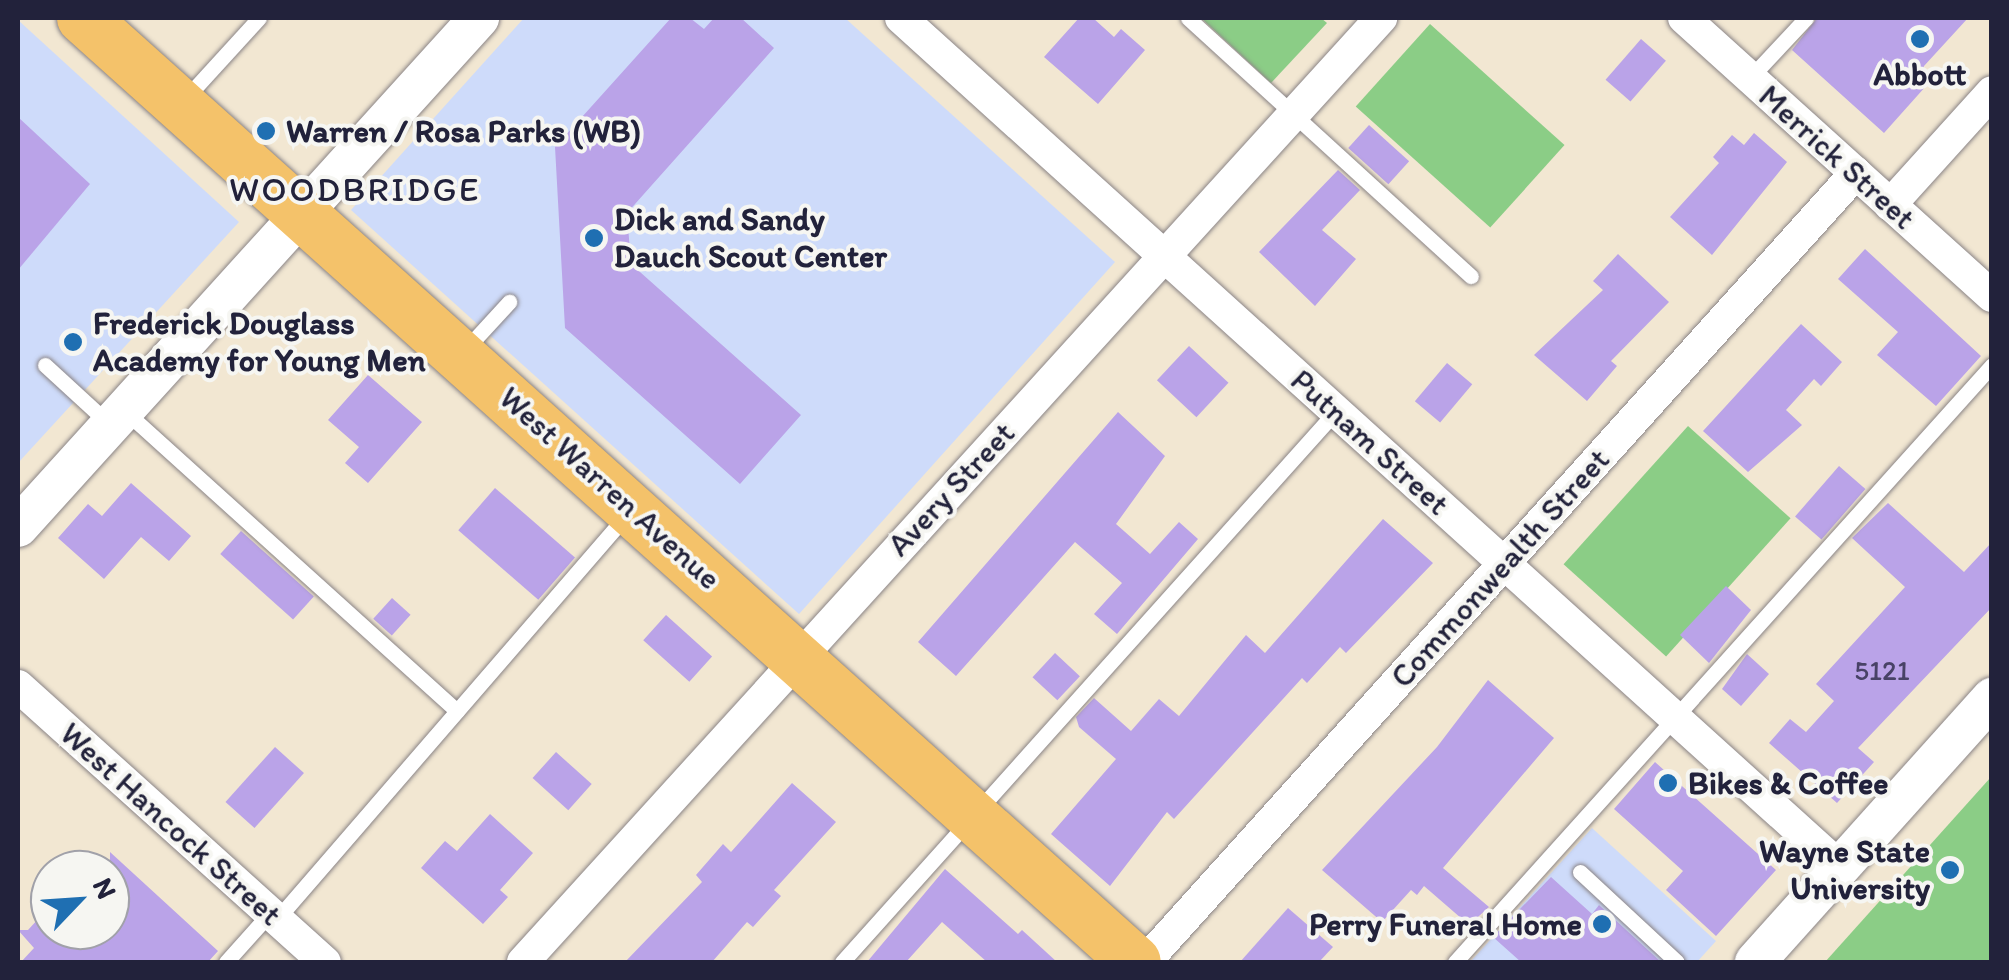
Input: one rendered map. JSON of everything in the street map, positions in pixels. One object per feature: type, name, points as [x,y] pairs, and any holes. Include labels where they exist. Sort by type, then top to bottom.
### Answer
[{"type":"main road","name":"West Warren Avenue","points":[[85,18],[1135,962]]},
{"type":"street","points":[[18,526],[479,18]]},
{"type":"street","name":"Putnam Street","points":[[901,18],[1840,867]]},
{"type":"street","name":"Avery Street","points":[[523,962],[1381,18]]},
{"type":"street","name":"Merrick Street","points":[[1684,18],[1992,296]]},
{"type":"street","points":[[1890,205],[1992,92]]},
{"type":"street","name":"Commonwealth Street","points":[[1145,962],[1856,173]]},
{"type":"street","name":"West Hancock Street","points":[[18,686],[325,962]]},
{"type":"street","points":[[1755,962],[1992,698]]},
{"type":"lane","points":[[180,105],[258,18]]},
{"type":"lane","points":[[1188,18],[1472,276]]},
{"type":"lane","points":[[1750,78],[1806,18]]},
{"type":"lane","points":[[462,354],[509,302]]},
{"type":"lane","points":[[45,365],[116,417],[457,711]]},
{"type":"lane","points":[[1455,962],[1992,365]]},
{"type":"lane","points":[[842,962],[1336,411]]},
{"type":"lane","points":[[226,962],[273,916],[457,711],[633,508]]},
{"type":"lane","points":[[1580,872],[1678,962]]},
{"type":"shaded area","points":[[524,18],[845,18],[1115,262],[799,614],[351,210]]},
{"type":"shaded area","name":"Frederick Douglass Academy for Young Men","points":[[18,20],[239,222],[18,463]]},
{"type":"shaded area","points":[[1592,828],[1716,941],[1697,962],[1470,962]]},
{"type":"green space","points":[[1201,18],[1321,18],[1327,23],[1271,83]]},
{"type":"green space","points":[[1430,24],[1565,145],[1490,228],[1356,106]]},
{"type":"green space","points":[[1688,426],[1791,518],[1666,657],[1564,564]]},
{"type":"green space","name":"Wayne State University","points":[[1991,777],[1991,962],[1825,962]]},
{"type":"building","name":"Dick and Sandy Dauch Scout Center","points":[[671,18],[690,18],[704,29],[714,18],[741,18],[774,48],[627,213],[631,264],[801,415],[740,484],[565,328],[555,147]]},
{"type":"building","points":[[1079,18],[1093,18],[1114,37],[1121,29],[1145,50],[1098,104],[1044,57]]},
{"type":"building","points":[[1817,18],[1968,18],[1924,66],[1919,79],[1926,86],[1884,133],[1792,50]]},
{"type":"building","points":[[1641,39],[1666,61],[1630,101],[1606,80]]},
{"type":"building","points":[[18,117],[90,184],[18,270]]},
{"type":"building","points":[[1369,125],[1409,161],[1388,184],[1348,148]]},
{"type":"building","points":[[1754,133],[1787,162],[1712,255],[1670,217],[1719,163],[1713,157],[1732,135],[1744,145]]},
{"type":"building","points":[[1338,170],[1360,190],[1322,230],[1356,259],[1315,306],[1259,252]]},
{"type":"building","points":[[1865,249],[1981,356],[1936,406],[1877,355],[1898,332],[1838,279]]},
{"type":"building","points":[[1618,254],[1669,302],[1611,361],[1617,366],[1587,401],[1534,355],[1603,290],[1593,281]]},
{"type":"building","points":[[1801,324],[1842,362],[1821,386],[1814,379],[1786,410],[1802,425],[1748,472],[1703,431]]},
{"type":"building","points":[[1189,346],[1228,383],[1196,417],[1157,380]]},
{"type":"building","points":[[1447,363],[1472,384],[1440,423],[1415,401]]},
{"type":"building","points":[[368,375],[422,422],[368,483],[345,463],[359,447],[328,420]]},
{"type":"building","points":[[1118,412],[1165,456],[1116,524],[1150,554],[1179,522],[1198,539],[1117,634],[1094,614],[1122,583],[1075,542],[956,676],[918,642]]},
{"type":"building","points":[[1839,466],[1865,489],[1821,540],[1795,517]]},
{"type":"building","points":[[131,483],[191,536],[169,561],[141,537],[104,579],[58,538],[88,504],[102,516]]},
{"type":"building","points":[[495,488],[575,558],[538,600],[458,530]]},
{"type":"building","points":[[1888,503],[1964,572],[1992,542],[1992,607],[1858,748],[1874,762],[1837,803],[1769,743],[1790,719],[1806,732],[1834,701],[1816,684],[1905,587],[1852,538]]},
{"type":"building","points":[[1383,519],[1433,563],[1346,653],[1340,647],[1307,683],[1302,678],[1174,819],[1167,812],[1110,886],[1051,834],[1116,759],[1079,727],[1076,717],[1094,698],[1131,731],[1159,699],[1179,716],[1246,635],[1265,653]]},
{"type":"building","points":[[241,531],[314,597],[293,620],[220,554]]},
{"type":"building","points":[[1726,586],[1751,610],[1709,663],[1680,635]]},
{"type":"building","points":[[392,598],[411,615],[392,636],[373,619]]},
{"type":"building","points":[[666,615],[712,656],[689,682],[643,640]]},
{"type":"building","points":[[1055,653],[1080,676],[1057,700],[1032,677]]},
{"type":"building","points":[[1747,654],[1769,674],[1741,706],[1722,689]]},
{"type":"building","points":[[1488,680],[1554,738],[1443,868],[1489,907],[1469,925],[1424,886],[1417,895],[1411,890],[1382,922],[1322,870],[1437,747]]},
{"type":"building","points":[[275,747],[304,773],[254,828],[225,802]]},
{"type":"building","points":[[556,752],[592,784],[568,810],[533,778]]},
{"type":"building","points":[[1655,762],[1776,870],[1716,936],[1666,890],[1683,871],[1614,809]]},
{"type":"building","points":[[792,783],[836,822],[774,890],[781,896],[753,927],[747,922],[712,962],[625,962],[702,882],[696,875],[723,844],[731,852]]},
{"type":"building","points":[[490,814],[533,853],[500,890],[508,897],[483,924],[421,868],[445,841],[457,851]]},
{"type":"building","points":[[945,869],[1018,934],[1022,930],[1057,962],[987,962],[942,922],[906,962],[867,962]]},
{"type":"building","points":[[130,870],[218,951],[208,962],[21,962],[32,950],[130,950]]},
{"type":"building","points":[[1551,877],[1592,914],[1599,905],[1661,962],[1521,962],[1493,937]]},
{"type":"building","points":[[1288,908],[1333,947],[1319,962],[1240,962]]},
{"type":"building","points":[[30,928],[30,944],[18,930]]},
{"type":"place","name":"Abbott","points":[[1920,39]]},
{"type":"place","name":"Warren / Rosa Parks (WB)","points":[[266,131]]},
{"type":"place","name":"Dick and Sandy Dauch Scout Center","points":[[594,238]]},
{"type":"place","name":"Frederick Douglass Academy for Young Men","points":[[73,342]]},
{"type":"place","name":"Bikes & Coffee","points":[[1668,783]]},
{"type":"place","name":"Wayne State University","points":[[1950,870]]},
{"type":"place","name":"Perry Funeral Home","points":[[1602,924]]},
{"type":"district","name":"WOODBRIDGE","points":[[355,189]]}]
